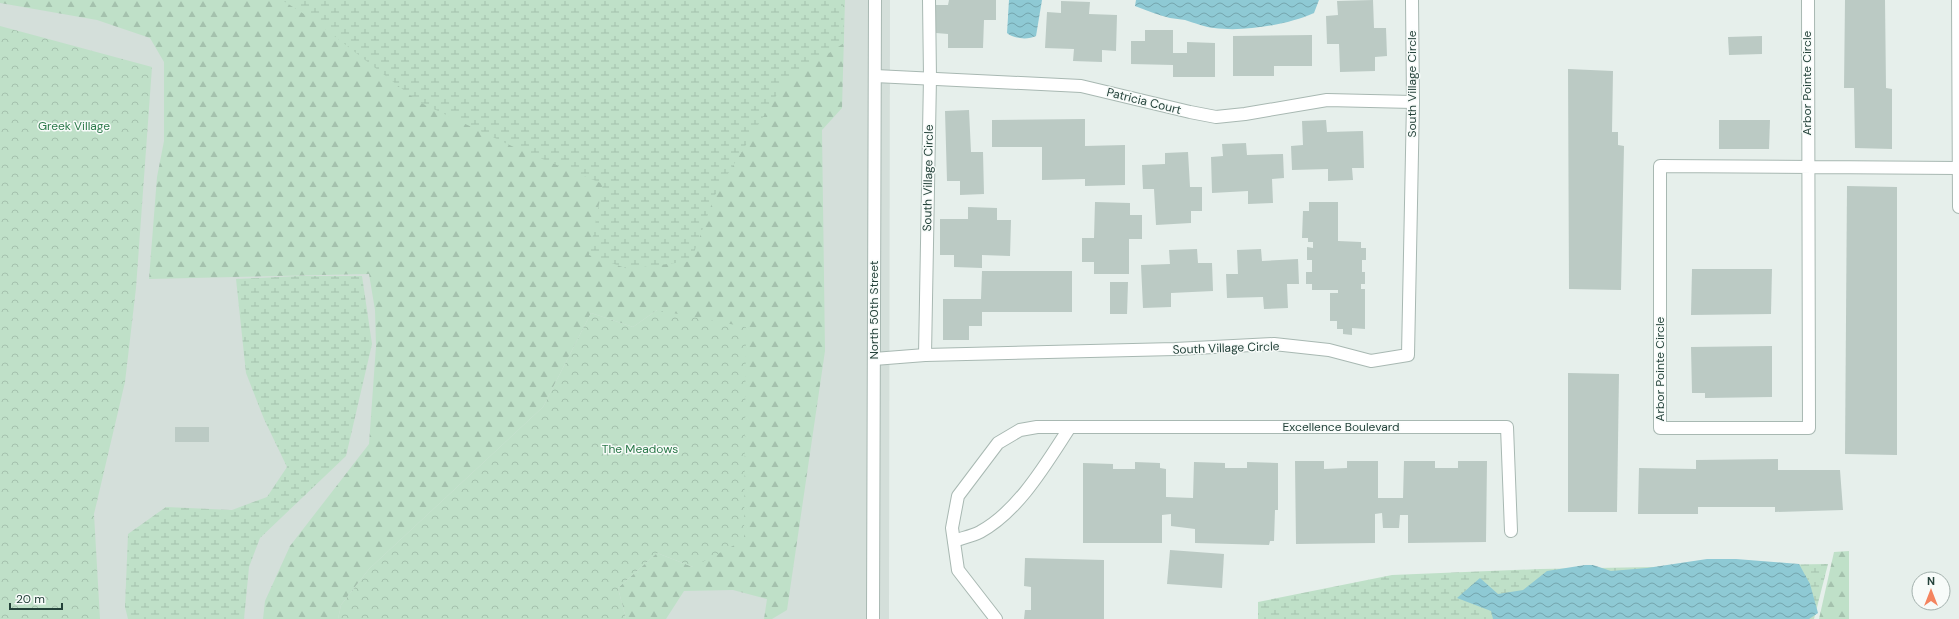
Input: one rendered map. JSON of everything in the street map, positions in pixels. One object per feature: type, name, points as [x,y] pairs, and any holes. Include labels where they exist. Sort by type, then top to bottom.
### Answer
[{"type":"street","name":"North 50th Street","points":[[873,619],[875,0]]},
{"type":"street","name":"South Village Circle","points":[[926,355],[930,77],[929,0]]},
{"type":"street","name":"South Village Circle","points":[[874,359],[926,355],[1175,349],[1274,344],[1330,350],[1371,361],[1408,355],[1413,102],[1412,0]]},
{"type":"street","name":"Arbor Pointe Circle","points":[[1808,0],[1807,166],[1809,428],[1660,428],[1660,166],[1807,166],[1958,168]]},
{"type":"street","points":[[1958,0],[1959,207]]},
{"type":"street","name":"Patricia Court","points":[[875,76],[930,77],[1081,86],[1216,117],[1245,114],[1328,100],[1413,102]]},
{"type":"street","name":"Excellence Boulevard","points":[[996,619],[958,570],[952,528],[958,496],[998,443],[1020,430],[1037,427],[1507,427],[1511,531]]},
{"type":"street","points":[[954,541],[980,532],[1006,512],[1036,479],[1070,427]]},
{"type":"shaded area","points":[[0,0],[890,0],[889,619],[0,619]]},
{"type":"green space","points":[[0,0],[845,0],[842,108],[822,130],[825,351],[787,610],[772,619],[764,619],[767,599],[733,590],[684,591],[666,619],[626,619],[618,588],[657,553],[693,567],[657,310],[633,327],[591,313],[543,407],[369,569],[341,605],[338,619],[263,619],[265,601],[290,546],[369,444],[376,346],[375,310],[369,274],[149,279],[157,177],[164,141],[164,62],[150,38],[97,20],[0,3]]},
{"type":"green space","points":[[282,0],[843,0],[844,43],[784,83],[715,195],[691,261],[628,269],[589,255],[603,184],[518,149],[419,102],[315,21]]},
{"type":"green space","name":"Greek Village","points":[[0,26],[152,67],[136,288],[125,382],[94,514],[100,619],[0,619]]},
{"type":"green space","points":[[298,276],[362,276],[372,344],[346,456],[260,538],[249,567],[244,619],[128,619],[125,607],[128,534],[166,507],[232,510],[267,497],[287,467],[264,419],[246,373],[236,279]]},
{"type":"green space","name":"The Meadows","points":[[657,310],[746,327],[744,540],[693,567],[657,553],[618,588],[626,619],[338,619],[341,605],[369,569],[543,407],[591,313],[633,327]]},
{"type":"green space","points":[[1849,551],[1849,619],[1819,619],[1834,552]]},
{"type":"green space","points":[[1828,564],[1814,619],[1258,619],[1258,602],[1392,575],[1540,569]]},
{"type":"water","points":[[1009,0],[1042,0],[1036,36],[1021,38],[1013,37],[1007,33]]},
{"type":"water","points":[[1136,0],[1319,0],[1314,13],[1291,21],[1252,28],[1226,29],[1203,26],[1185,20],[1166,17],[1135,6]]},
{"type":"water","points":[[1707,559],[1736,559],[1799,564],[1810,584],[1818,613],[1809,619],[1493,619],[1491,611],[1457,598],[1480,578],[1498,594],[1523,590],[1547,571],[1593,565],[1611,571],[1647,568]]},
{"type":"building","points":[[949,0],[996,0],[996,20],[984,20],[983,48],[948,48],[948,34],[936,33],[936,5],[948,5]]},
{"type":"building","points":[[1373,0],[1374,28],[1386,28],[1387,56],[1375,57],[1375,71],[1340,72],[1339,44],[1327,44],[1326,16],[1338,15],[1337,1]]},
{"type":"building","points":[[1845,0],[1885,0],[1886,88],[1892,89],[1892,149],[1855,148],[1854,88],[1844,88]]},
{"type":"building","points":[[1061,1],[1090,2],[1089,14],[1117,15],[1116,51],[1102,50],[1102,62],[1073,61],[1074,49],[1045,48],[1047,12],[1061,13]]},
{"type":"building","points":[[1145,30],[1173,30],[1173,53],[1187,53],[1187,42],[1215,43],[1215,77],[1173,77],[1173,65],[1131,64],[1131,41],[1145,41]]},
{"type":"building","points":[[1312,35],[1312,66],[1274,66],[1274,76],[1233,76],[1233,36]]},
{"type":"building","points":[[1762,36],[1762,54],[1729,55],[1728,37]]},
{"type":"building","points":[[1568,69],[1613,71],[1612,132],[1618,132],[1618,145],[1624,146],[1621,290],[1569,289]]},
{"type":"building","points":[[969,110],[971,152],[983,152],[984,194],[960,195],[960,181],[947,181],[945,111]]},
{"type":"building","points":[[1085,119],[1085,146],[1125,145],[1125,185],[1085,186],[1085,179],[1042,180],[1042,147],[992,147],[992,120]]},
{"type":"building","points":[[1326,120],[1327,132],[1363,131],[1364,168],[1352,168],[1353,180],[1328,181],[1328,169],[1292,170],[1291,146],[1303,145],[1302,121]]},
{"type":"building","points":[[1719,120],[1770,120],[1769,149],[1719,149]]},
{"type":"building","points":[[1246,143],[1247,155],[1283,154],[1284,178],[1272,179],[1273,203],[1248,204],[1248,191],[1212,193],[1211,157],[1223,156],[1222,144]]},
{"type":"building","points":[[1188,152],[1190,187],[1202,187],[1202,211],[1191,211],[1191,223],[1156,225],[1154,189],[1143,189],[1142,165],[1165,164],[1165,153]]},
{"type":"building","points":[[1847,186],[1897,187],[1897,455],[1845,454]]},
{"type":"building","points":[[1095,202],[1130,203],[1130,215],[1142,215],[1142,239],[1129,239],[1129,274],[1094,274],[1094,262],[1082,262],[1082,238],[1094,238]]},
{"type":"building","points":[[1309,202],[1338,202],[1338,241],[1361,242],[1361,248],[1366,248],[1366,260],[1362,260],[1362,272],[1365,272],[1365,284],[1361,284],[1361,289],[1365,289],[1365,329],[1352,328],[1352,335],[1343,334],[1343,329],[1337,329],[1337,321],[1330,321],[1330,293],[1338,293],[1338,290],[1312,290],[1312,284],[1306,284],[1306,272],[1312,272],[1312,260],[1307,260],[1307,247],[1313,248],[1313,242],[1308,242],[1308,238],[1302,238],[1303,211],[1309,211]]},
{"type":"building","points":[[968,207],[997,208],[997,220],[1011,220],[1010,256],[982,255],[982,268],[954,267],[954,255],[940,255],[940,219],[968,219]]},
{"type":"building","points":[[1197,249],[1198,263],[1212,263],[1213,291],[1171,293],[1171,307],[1143,308],[1141,265],[1170,264],[1169,250]]},
{"type":"building","points":[[1261,249],[1262,261],[1298,259],[1299,284],[1287,284],[1288,308],[1264,309],[1263,297],[1227,298],[1226,274],[1238,274],[1237,250]]},
{"type":"building","points":[[1692,269],[1772,269],[1771,314],[1691,315]]},
{"type":"building","points":[[982,271],[1072,271],[1072,312],[982,312],[982,326],[969,326],[969,340],[943,340],[943,299],[981,299]]},
{"type":"building","points":[[1110,282],[1128,282],[1127,314],[1110,314]]},
{"type":"building","points":[[1772,346],[1772,397],[1705,398],[1705,393],[1692,393],[1691,347]]},
{"type":"building","points":[[1568,373],[1619,374],[1617,512],[1568,512]]},
{"type":"building","points":[[175,427],[209,427],[209,442],[175,442]]},
{"type":"building","points":[[1778,459],[1778,470],[1840,470],[1843,510],[1775,512],[1775,507],[1698,507],[1698,514],[1638,514],[1639,468],[1696,469],[1696,460]]},
{"type":"building","points":[[1295,461],[1324,461],[1324,469],[1347,468],[1347,461],[1378,461],[1378,498],[1403,498],[1404,461],[1435,461],[1435,468],[1458,468],[1458,461],[1487,461],[1486,542],[1408,543],[1408,515],[1400,515],[1399,528],[1383,528],[1382,513],[1375,514],[1375,543],[1296,544]]},
{"type":"building","points":[[1135,462],[1160,463],[1160,468],[1166,469],[1166,497],[1193,498],[1194,462],[1225,463],[1225,468],[1247,468],[1247,462],[1278,463],[1278,510],[1275,510],[1274,541],[1270,541],[1269,545],[1195,543],[1195,529],[1171,526],[1171,514],[1162,515],[1162,543],[1083,543],[1083,463],[1113,464],[1113,469],[1135,469]]},
{"type":"building","points":[[1170,550],[1224,554],[1222,588],[1167,584]]},
{"type":"building","points":[[1025,558],[1104,560],[1104,619],[1024,619],[1025,610],[1031,610],[1031,587],[1024,586]]}]
